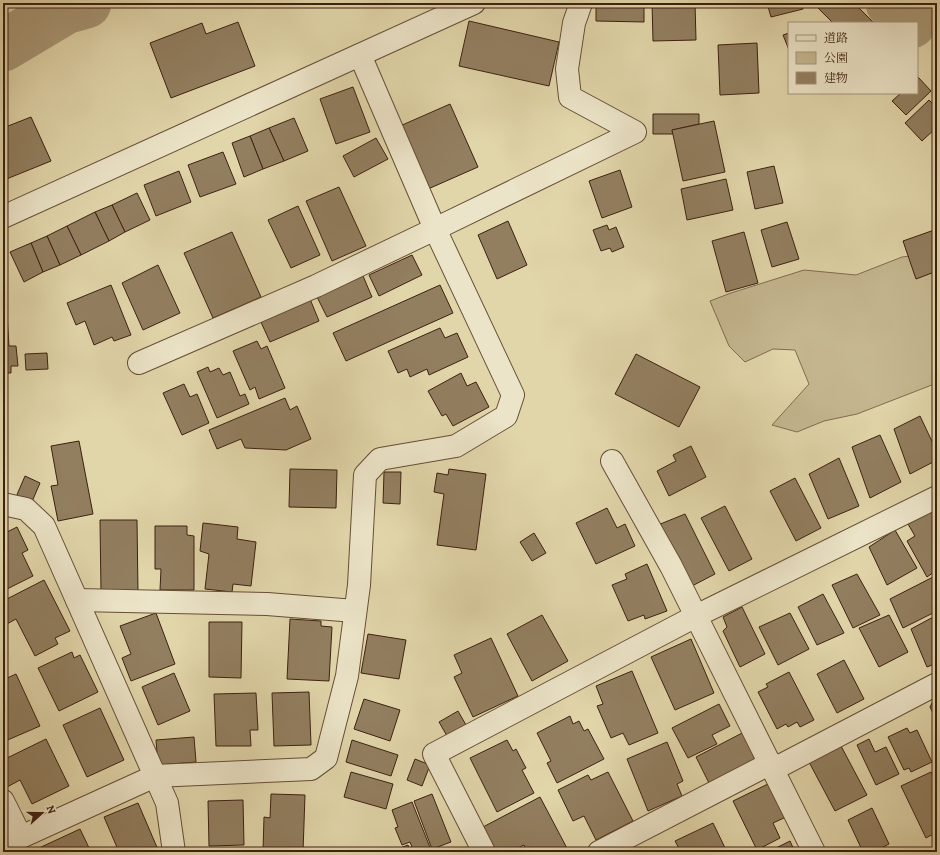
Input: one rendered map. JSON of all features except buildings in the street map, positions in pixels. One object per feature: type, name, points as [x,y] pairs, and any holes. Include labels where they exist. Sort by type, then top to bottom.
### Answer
[{"type":"street","points":[[3,217],[474,3]]},
{"type":"street","points":[[139,363],[316,286],[635,132],[570,98],[567,69],[574,23],[581,3]]},
{"type":"street","points":[[3,801],[12,842],[155,776],[311,769],[326,758],[347,676],[356,611],[359,585],[365,475],[380,459],[456,446],[506,416],[513,395],[435,229],[360,54]]},
{"type":"street","points":[[612,461],[671,566],[814,852]]},
{"type":"street","points":[[484,852],[434,754],[696,616],[937,497]]},
{"type":"street","points":[[3,504],[26,508],[44,526],[167,803],[174,852]]},
{"type":"street","points":[[76,600],[267,604],[356,611]]},
{"type":"street","points":[[599,852],[937,684]]},
{"type":"green space","points":[[937,253],[937,383],[857,414],[824,421],[797,432],[772,425],[809,384],[795,350],[773,349],[745,362],[729,346],[710,301],[804,270],[856,275],[902,257]]},
{"type":"waterway","points":[[3,46],[65,9],[86,3]]},
{"type":"waterway","points":[[891,3],[910,22]]}]
